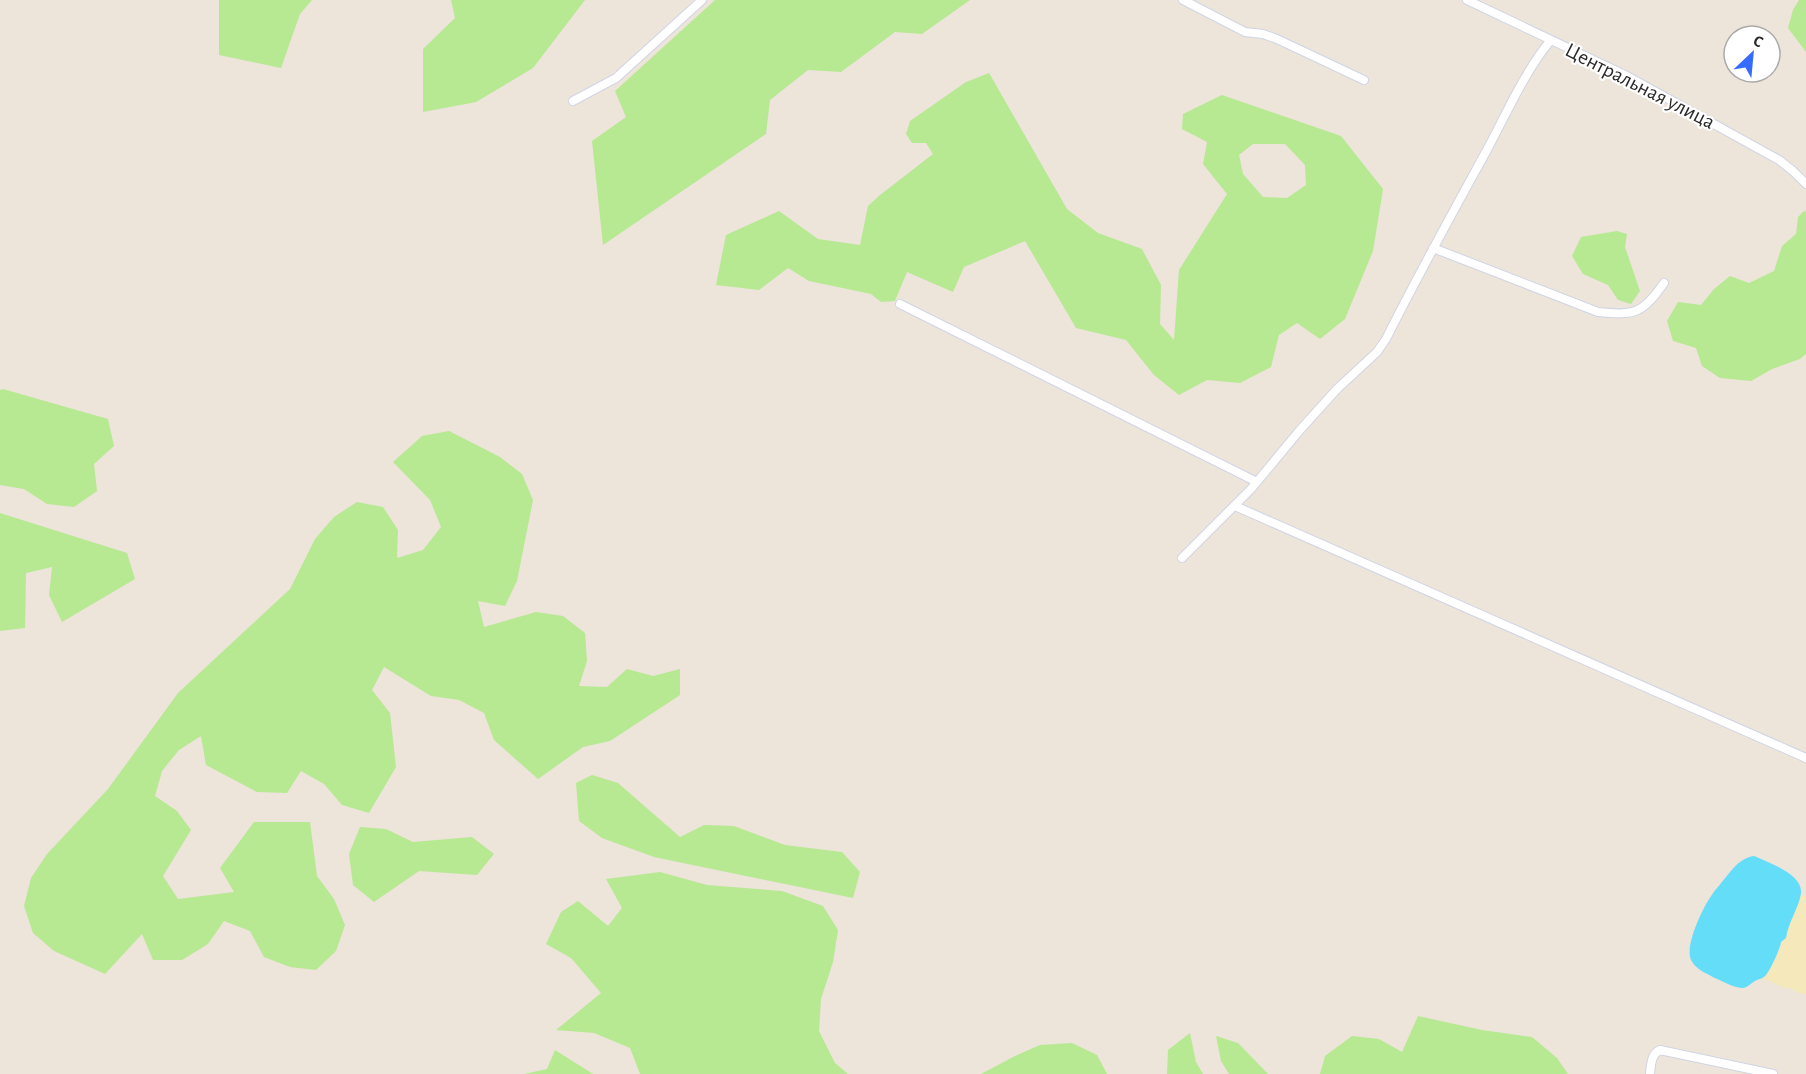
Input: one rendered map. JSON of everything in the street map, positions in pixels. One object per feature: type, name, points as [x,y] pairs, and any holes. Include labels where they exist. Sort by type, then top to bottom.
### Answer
[{"type":"street","points":[[573,101],[616,78],[702,0]]},
{"type":"street","points":[[1183,0],[1245,32],[1263,34],[1277,39],[1364,80]]},
{"type":"street","name":"Центральная улица","points":[[1467,0],[1625,75],[1779,160],[1806,184]]},
{"type":"street","points":[[1182,558],[1235,506],[1330,397],[1377,352],[1521,87],[1541,52],[1551,41]]},
{"type":"street","points":[[1433,248],[1598,312],[1613,313],[1641,309],[1651,302],[1664,283]]},
{"type":"street","points":[[900,304],[1257,482]]},
{"type":"street","points":[[1235,506],[1806,758]]},
{"type":"street","points":[[1650,1074],[1653,1057],[1660,1050],[1773,1074]]},
{"type":"green space","points":[[219,0],[312,0],[300,14],[281,68],[219,55]]},
{"type":"green space","points":[[451,0],[585,0],[533,68],[476,102],[423,112],[423,49],[455,18]]},
{"type":"green space","points":[[715,0],[970,0],[922,34],[895,32],[841,72],[808,70],[770,100],[766,134],[603,245],[592,141],[626,117],[615,91]]},
{"type":"green space","points":[[1799,0],[1806,0],[1806,52],[1788,28],[1793,10]]},
{"type":"green space","points":[[989,73],[1067,209],[1098,233],[1142,249],[1161,285],[1160,324],[1174,340],[1179,270],[1227,194],[1203,164],[1207,142],[1182,129],[1183,114],[1222,95],[1341,136],[1383,189],[1373,251],[1345,319],[1320,339],[1297,323],[1279,335],[1271,367],[1240,383],[1207,380],[1179,395],[1154,375],[1126,340],[1076,328],[1025,241],[964,267],[953,292],[907,272],[895,301],[881,302],[871,294],[809,281],[788,268],[759,290],[716,285],[726,235],[779,211],[818,239],[860,245],[868,206],[933,154],[926,143],[912,143],[906,134],[910,121],[966,82]],"holes":[[[1253,144],[1285,144],[1305,165],[1306,185],[1287,198],[1263,197],[1243,174],[1239,155]]]},
{"type":"green space","points":[[1804,211],[1806,212],[1806,354],[1800,359],[1772,369],[1751,381],[1720,378],[1702,366],[1696,348],[1673,341],[1667,321],[1678,302],[1701,305],[1714,289],[1730,276],[1749,283],[1774,271],[1782,246],[1796,234],[1798,217]]},
{"type":"green space","points":[[1617,231],[1627,234],[1625,247],[1640,291],[1631,304],[1618,300],[1608,285],[1583,274],[1572,256],[1581,237]]},
{"type":"green space","points":[[0,390],[108,419],[114,446],[94,464],[97,491],[74,507],[47,504],[24,489],[0,485]]},
{"type":"green space","points":[[449,431],[500,457],[522,474],[533,500],[517,581],[505,606],[478,601],[484,627],[536,612],[563,616],[585,633],[587,661],[579,686],[607,687],[627,669],[653,676],[680,669],[680,695],[610,741],[583,747],[538,779],[494,740],[484,713],[459,700],[431,696],[384,667],[372,690],[390,713],[396,767],[369,813],[342,805],[324,784],[301,771],[287,793],[257,792],[206,765],[201,736],[179,750],[162,771],[155,796],[177,811],[191,830],[163,876],[178,899],[234,892],[220,868],[254,822],[310,822],[317,876],[334,899],[345,925],[336,951],[316,970],[290,967],[264,957],[250,931],[224,921],[208,944],[182,960],[153,960],[142,934],[105,974],[54,951],[33,933],[24,906],[31,878],[47,854],[108,789],[178,693],[290,589],[315,539],[334,517],[357,502],[383,507],[398,530],[397,558],[423,550],[441,527],[430,500],[393,462],[422,436]]},
{"type":"green space","points":[[0,513],[127,553],[135,579],[62,622],[49,595],[52,567],[26,573],[25,628],[0,631]]},
{"type":"green space","points":[[592,775],[618,783],[680,837],[704,825],[734,826],[785,845],[842,852],[860,872],[853,898],[654,857],[602,838],[579,821],[576,783]]},
{"type":"green space","points":[[360,827],[386,829],[413,842],[472,837],[494,854],[477,875],[419,871],[374,902],[353,885],[349,854]]},
{"type":"green space","points":[[660,872],[707,885],[782,891],[823,906],[838,930],[833,962],[821,999],[819,1031],[835,1063],[848,1074],[640,1074],[630,1048],[594,1033],[556,1030],[601,993],[571,958],[546,944],[561,912],[578,901],[608,926],[622,908],[606,879]]},
{"type":"green space","points":[[1418,1016],[1482,1030],[1532,1037],[1557,1058],[1568,1074],[1320,1074],[1325,1056],[1352,1036],[1379,1039],[1402,1052]]},
{"type":"green space","points":[[1190,1033],[1196,1062],[1203,1074],[1167,1074],[1168,1050]]},
{"type":"green space","points":[[1216,1036],[1238,1043],[1268,1074],[1229,1074],[1221,1061]]},
{"type":"green space","points":[[1072,1043],[1097,1055],[1107,1074],[981,1074],[1040,1045]]},
{"type":"green space","points":[[555,1050],[593,1074],[524,1074],[547,1069]]},
{"type":"sand","points":[[1801,894],[1806,897],[1806,994],[1762,978],[1766,976],[1780,949],[1781,942],[1786,938]]},
{"type":"water","points":[[1754,856],[1775,865],[1790,875],[1800,886],[1801,893],[1786,938],[1781,942],[1768,972],[1746,987],[1740,988],[1702,971],[1691,960],[1690,953],[1697,922],[1712,894],[1738,864]]}]
